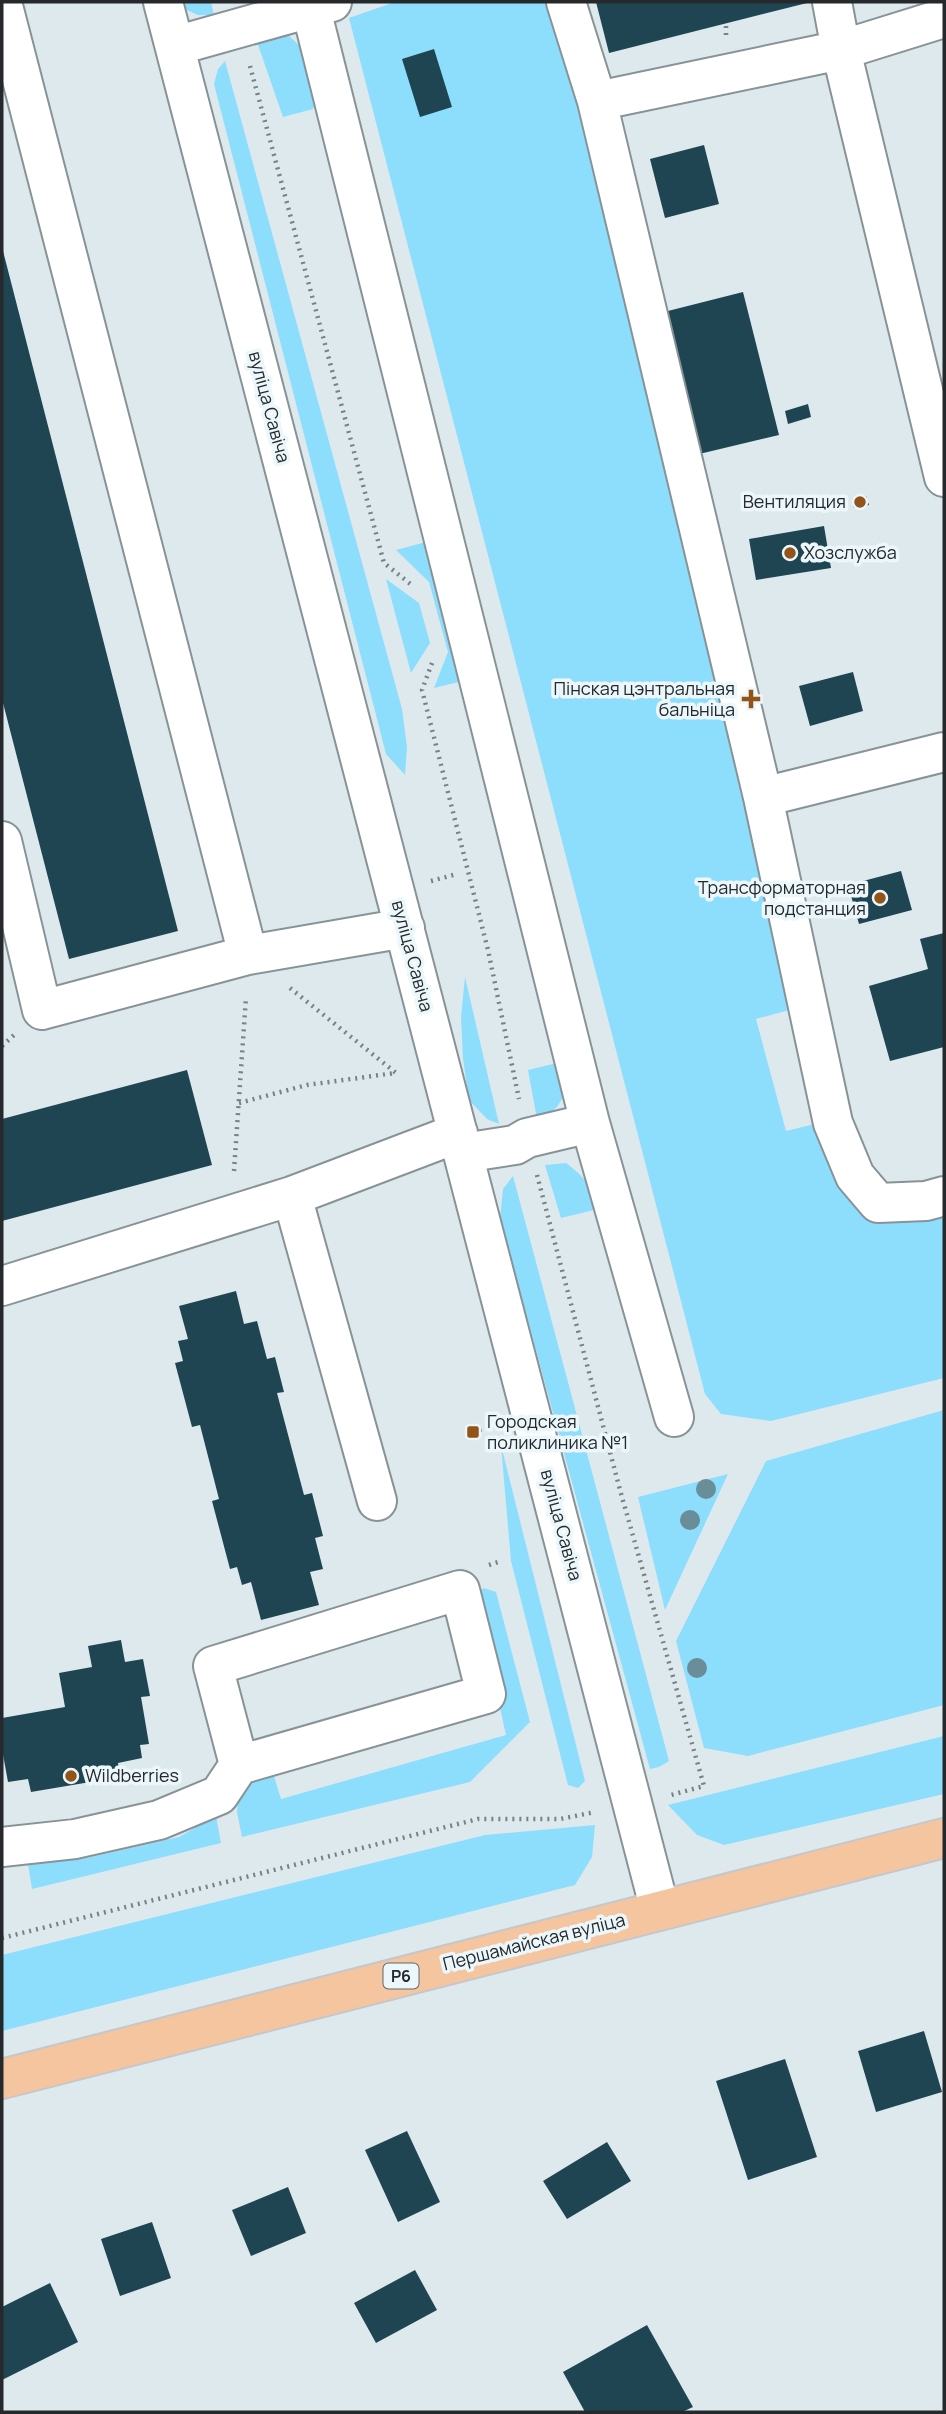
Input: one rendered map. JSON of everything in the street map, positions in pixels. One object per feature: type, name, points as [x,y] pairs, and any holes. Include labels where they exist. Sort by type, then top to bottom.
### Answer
[{"type":"main road","name":"Першамайская вуліца","points":[[2,2079],[944,1838]]},
{"type":"street","points":[[2,2],[248,954]]},
{"type":"street","name":"вуліца Савіча","points":[[163,2],[660,1910]]},
{"type":"street","points":[[566,2],[597,101],[763,797],[832,1123],[855,1176],[878,1203],[926,1201],[944,1196]]},
{"type":"street","points":[[832,2],[841,50],[930,351],[944,477]]},
{"type":"street","points":[[175,46],[322,5],[590,1123],[674,1416]]},
{"type":"street","points":[[597,101],[841,50],[944,18]]},
{"type":"street","points":[[763,797],[944,752]]},
{"type":"street","points":[[2,841],[43,1010],[248,954],[405,928]]},
{"type":"street","points":[[2,1286],[461,1143],[515,1145],[527,1138],[590,1123]]},
{"type":"street","points":[[292,1196],[377,1501]]},
{"type":"street","points":[[2,1847],[75,1839],[159,1820],[219,1795],[239,1765],[486,1694],[460,1591],[213,1666],[239,1765]]},
{"type":"path","points":[[239,29],[384,563],[423,594]]},
{"type":"path","points":[[2,1938],[478,1819],[560,1819],[704,1786],[620,1490],[527,1138],[488,950],[422,690],[435,657]]},
{"type":"path","points":[[239,1103],[307,1085],[396,1073],[248,954]]},
{"type":"path","points":[[234,1171],[248,954]]},
{"type":"shaded area","points":[[184,2],[211,2],[214,15],[198,15],[187,10]]},
{"type":"shaded area","points":[[395,2],[553,2],[568,34],[793,1009],[756,1019],[786,1131],[823,1122],[836,1174],[944,1208],[944,1378],[771,1421],[721,1414],[705,1394],[349,18]]},
{"type":"shaded area","points":[[285,32],[304,50],[318,97],[313,109],[283,117],[256,39]]},
{"type":"shaded area","points":[[225,61],[402,709],[407,747],[405,775],[386,754],[214,84],[218,69]]},
{"type":"shaded area","points":[[426,542],[463,681],[434,688],[448,652],[429,582],[396,550]]},
{"type":"shaded area","points":[[386,579],[419,603],[430,643],[411,673]]},
{"type":"shaded area","points":[[465,977],[499,1124],[487,1119],[469,1100],[461,1017]]},
{"type":"shaded area","points":[[557,1063],[563,1082],[562,1097],[554,1109],[537,1119],[528,1070]]},
{"type":"shaded area","points":[[566,1163],[586,1182],[592,1194],[594,1210],[561,1218],[545,1165]]},
{"type":"shaded area","points":[[513,1176],[669,1761],[659,1767],[650,1769],[500,1218],[503,1189]]},
{"type":"shaded area","points":[[944,1410],[944,1705],[748,1756],[704,1748],[676,1641],[766,1461]]},
{"type":"shaded area","points":[[501,1445],[585,1781],[578,1788],[568,1785],[511,1561]]},
{"type":"shaded area","points":[[728,1474],[665,1610],[638,1497]]},
{"type":"shaded area","points":[[484,1588],[496,1592],[530,1722],[470,1782],[242,1837],[237,1812],[238,1795],[256,1777],[273,1773],[281,1799],[506,1735],[475,1594]]},
{"type":"shaded area","points":[[944,1736],[944,1794],[724,1845],[697,1835],[668,1805]]},
{"type":"shaded area","points":[[216,1816],[221,1843],[32,1889],[28,1864],[87,1858],[179,1837]]},
{"type":"shaded area","points":[[595,1825],[592,1857],[575,1885],[2,2031],[2,1955],[485,1835]]},
{"type":"building","points":[[596,2],[807,2],[807,3],[609,53]]},
{"type":"building","points":[[434,49],[452,107],[420,117],[402,59]]},
{"type":"building","points":[[704,145],[719,204],[665,218],[650,159]]},
{"type":"building","points":[[3,251],[178,931],[69,959],[2,699]]},
{"type":"building","points":[[743,292],[779,435],[695,455],[660,313]]},
{"type":"building","points":[[808,404],[811,417],[788,424],[785,411]]},
{"type":"building","name":"Вентиляция","points":[[866,496],[869,505],[854,508],[852,500]]},
{"type":"building","name":"Хозслужба","points":[[824,526],[831,568],[756,580],[749,539]]},
{"type":"building","points":[[853,672],[863,711],[810,726],[799,686]]},
{"type":"building","name":"Трансформаторная подстанция","points":[[901,871],[912,910],[859,924],[848,885]]},
{"type":"building","points":[[944,933],[944,1047],[890,1061],[869,986],[928,969],[920,939]]},
{"type":"building","points":[[187,1070],[212,1165],[2,1221],[2,1119]]},
{"type":"building","points":[[236,1291],[244,1324],[257,1321],[267,1359],[275,1357],[284,1392],[277,1393],[304,1495],[312,1493],[323,1536],[315,1538],[323,1569],[310,1572],[319,1605],[261,1620],[251,1582],[242,1585],[237,1567],[230,1569],[212,1501],[219,1499],[200,1425],[192,1427],[175,1363],[183,1361],[178,1341],[188,1339],[179,1306]]},
{"type":"building","points":[[121,1640],[125,1662],[143,1659],[150,1696],[141,1697],[149,1744],[140,1745],[142,1758],[118,1763],[120,1777],[31,1792],[28,1779],[8,1782],[2,1749],[2,1718],[65,1707],[59,1673],[92,1667],[88,1646]]},
{"type":"building","points":[[924,2031],[942,2092],[876,2112],[858,2051]]},
{"type":"building","points":[[785,2059],[817,2157],[748,2180],[716,2081]]},
{"type":"building","points":[[407,2131],[440,2202],[398,2222],[365,2150]]},
{"type":"building","points":[[607,2142],[631,2181],[567,2219],[543,2181]]},
{"type":"building","points":[[288,2187],[306,2233],[251,2256],[232,2210]]},
{"type":"building","points":[[152,2222],[171,2278],[120,2296],[101,2239]]},
{"type":"building","points":[[415,2270],[437,2310],[376,2343],[354,2303]]},
{"type":"building","points":[[50,2283],[78,2342],[2,2380],[2,2307]]},
{"type":"building","points":[[647,2325],[693,2407],[682,2412],[585,2412],[563,2372]]},
{"type":"place","name":"Вентиляция","points":[[860,502]]},
{"type":"place","name":"Хозслужба","points":[[790,553]]},
{"type":"place","name":"Пінская цэнтральная бальніца","points":[[751,699]]},
{"type":"place","name":"Трансформаторная подстанция","points":[[880,898]]},
{"type":"place","name":"Городская поликлиника №1","points":[[473,1432]]},
{"type":"place","name":"Wildberries","points":[[71,1776]]}]
